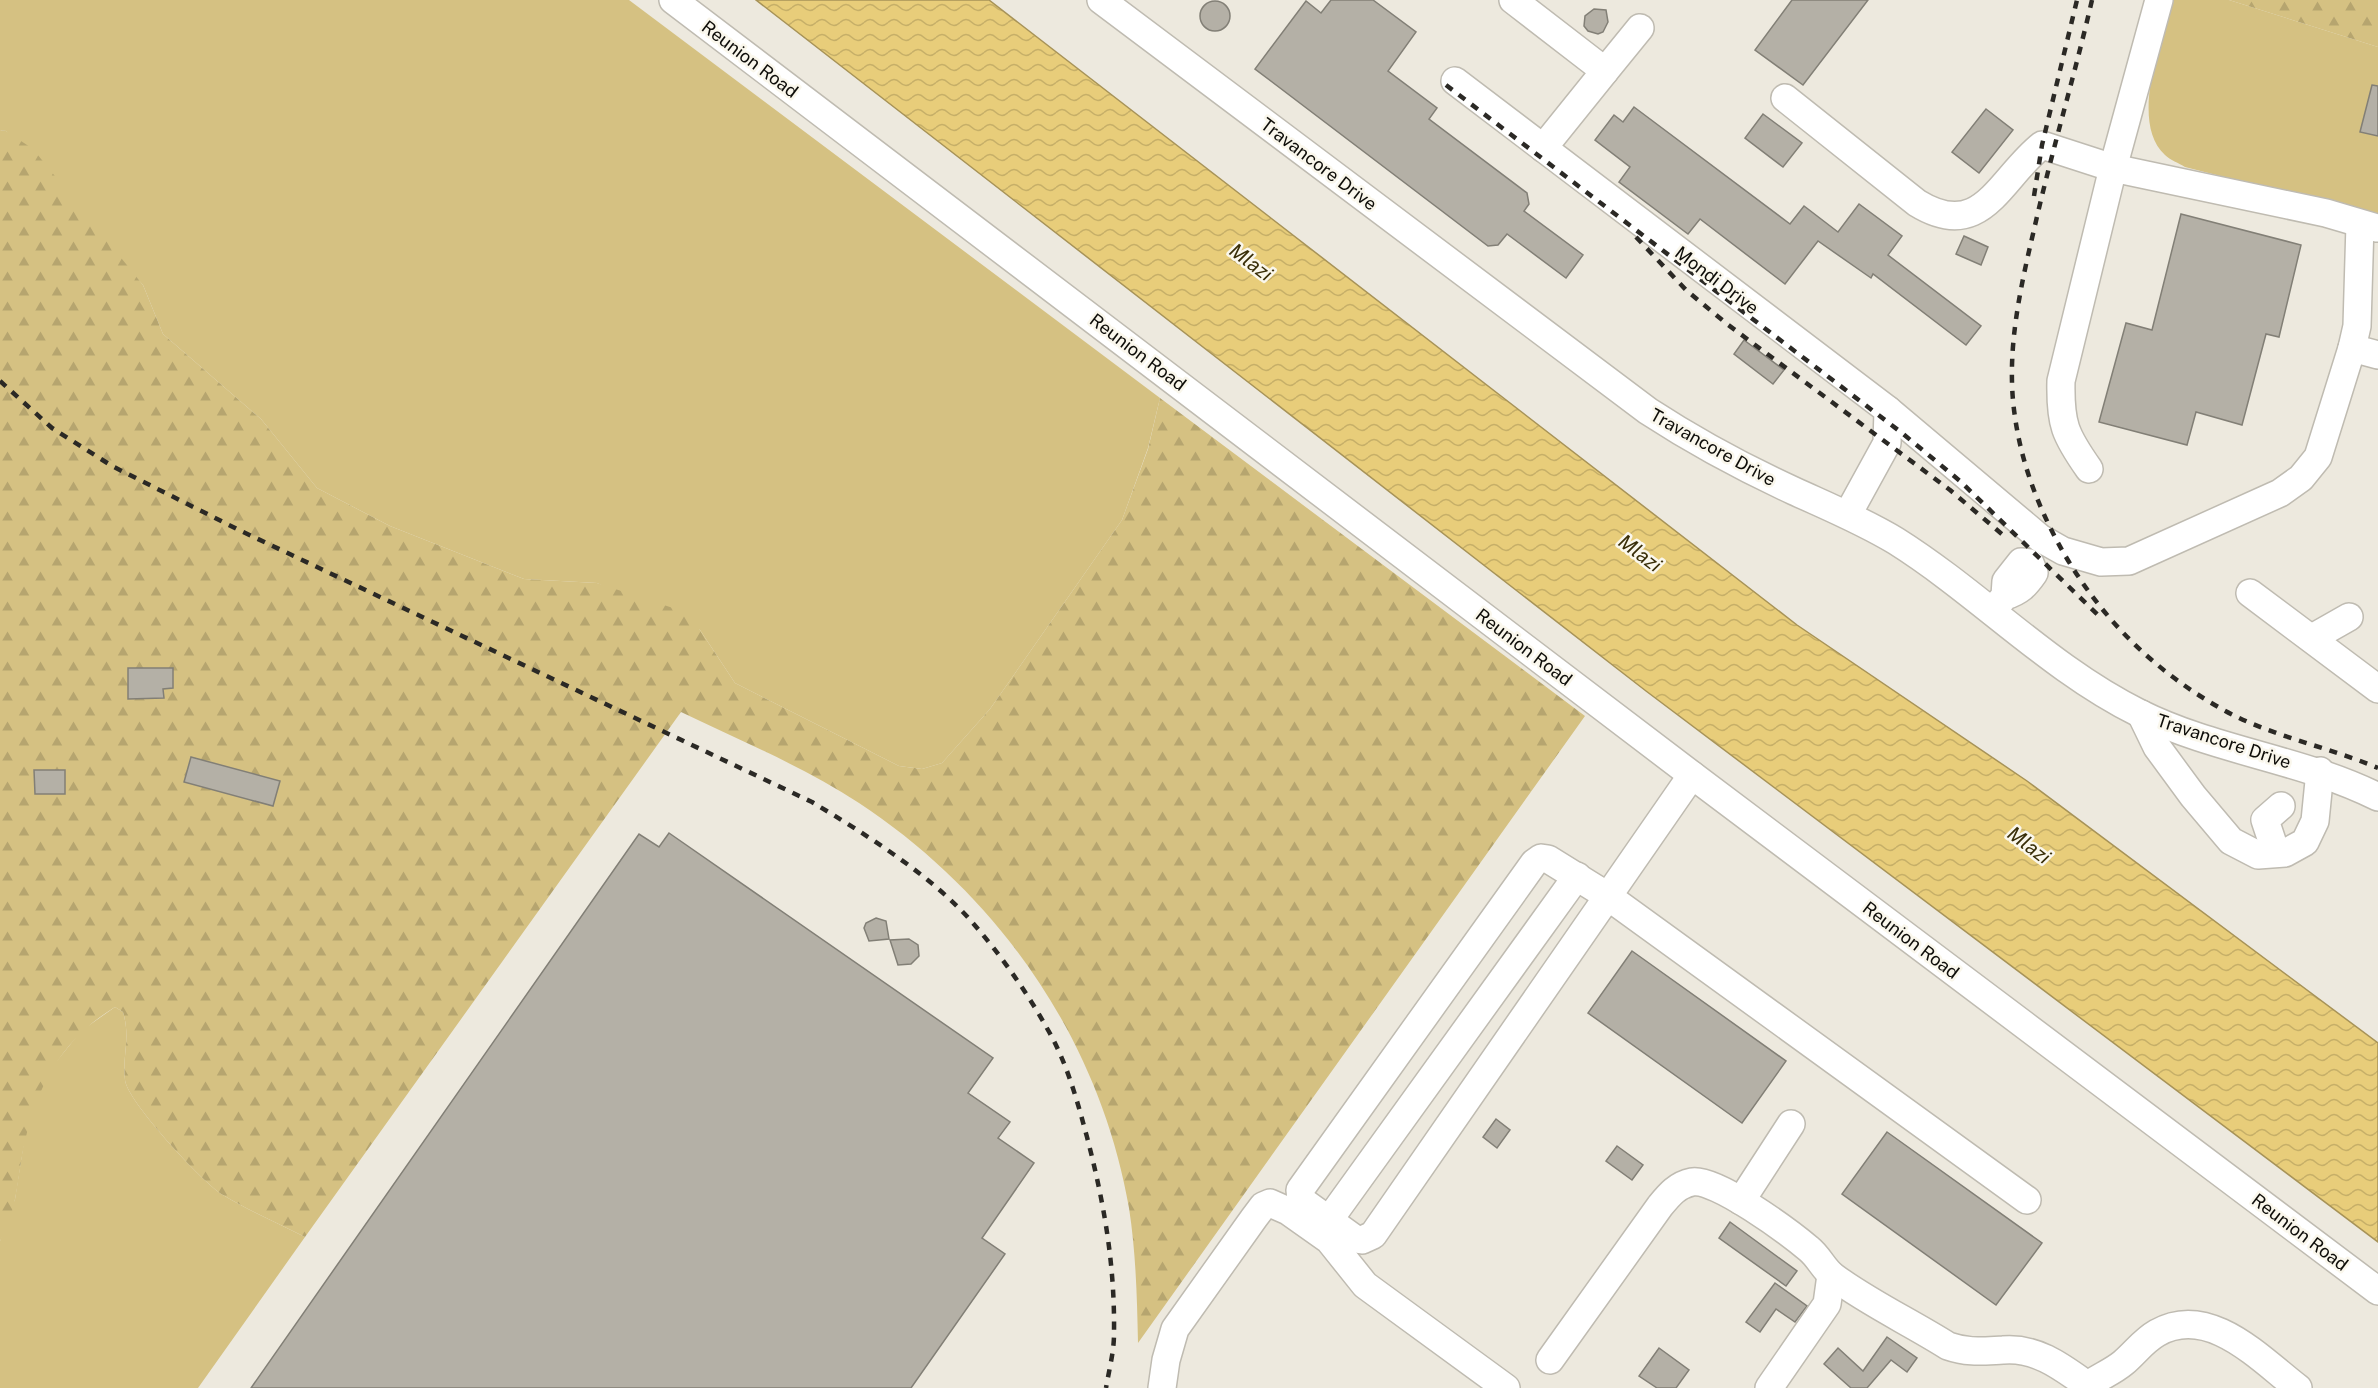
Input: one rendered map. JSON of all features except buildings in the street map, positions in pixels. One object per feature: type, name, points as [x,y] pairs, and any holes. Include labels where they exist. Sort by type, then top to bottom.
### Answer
[{"type":"street","name":"Reunion Road","points":[[673,0],[1692,775],[2378,1291]]},
{"type":"street","name":"Travancore Drive","points":[[1101,0],[1648,411],[1686,435],[1792,490],[1848,514],[1998,604],[2096,688],[2141,714],[2193,735],[2320,771],[2378,796]]},
{"type":"street","points":[[1513,0],[1605,71]]},
{"type":"street","points":[[2090,470],[2064,429],[2060,409],[2061,381],[2113,168],[2159,0]]},
{"type":"street","points":[[1543,148],[1640,28]]},
{"type":"street","name":"Mondi Drive","points":[[1455,81],[1888,410],[2047,542],[2063,551],[2101,562],[2129,561],[2280,493],[2301,478],[2318,458],[2352,348],[2369,282],[2369,226]]},
{"type":"street","points":[[1785,98],[1917,203],[1934,213],[1954,217],[1977,212],[2042,144],[2113,168],[2326,213],[2369,226]]},
{"type":"street","points":[[2352,348],[2378,355]]},
{"type":"street","points":[[1848,514],[1887,443],[1888,410]]},
{"type":"street","points":[[1998,604],[2006,581],[2020,562],[2030,563],[2047,542]]},
{"type":"street","points":[[2250,593],[2378,689]]},
{"type":"street","points":[[2312,638],[2349,617]]},
{"type":"street","points":[[2141,714],[2157,747],[2231,841],[2258,855],[2285,853],[2305,842],[2315,821],[2320,771]]},
{"type":"street","points":[[1692,775],[1606,895],[1373,1235],[1362,1240],[1355,1239],[1302,1200],[1300,1190],[1534,862],[1545,858],[1606,895],[2027,1200]]},
{"type":"street","points":[[2276,853],[2265,820],[2281,806]]},
{"type":"street","points":[[1329,1220],[1577,876]]},
{"type":"street","points":[[1423,1020],[1488,1067]]},
{"type":"street","points":[[1741,1201],[1791,1124]]},
{"type":"street","points":[[1550,1360],[1671,1193],[1682,1184],[1694,1181],[1710,1184],[1741,1201],[1810,1250],[1831,1275],[1948,1346],[1965,1352],[2003,1350],[2038,1354],[2086,1387],[2106,1376],[2159,1331],[2193,1324],[2208,1326],[2228,1336],[2298,1388]]},
{"type":"street","points":[[1162,1388],[1166,1360],[1175,1329],[1263,1206],[1270,1203],[1288,1211],[1329,1240],[1365,1285],[1506,1388]]},
{"type":"street","points":[[1769,1388],[1827,1304],[1831,1275]]},
{"type":"green space","points":[[0,0],[629,0],[1160,398],[1148,448],[1122,520],[990,709],[942,763],[922,769],[899,766],[735,683],[700,630],[597,583],[524,579],[390,526],[317,488],[261,419],[163,334],[143,285],[6,131],[0,130]]},
{"type":"green space","points":[[2172,0],[2229,0],[2378,47],[2378,216],[2185,167],[2165,155],[2155,141],[2150,122],[2149,102],[2151,80]]},
{"type":"green space","points":[[2229,0],[2378,0],[2378,47]]},
{"type":"green space","points":[[0,130],[6,131],[33,149],[143,285],[163,334],[261,419],[317,488],[390,526],[524,579],[597,583],[676,609],[700,630],[735,683],[899,766],[922,769],[942,763],[990,709],[1122,520],[1148,449],[1160,398],[1585,716],[1138,1343],[1136,1276],[1131,1225],[1115,1146],[1094,1087],[1068,1031],[1036,978],[999,928],[957,882],[910,840],[838,790],[772,755],[681,712],[305,1237],[223,1195],[167,1141],[138,1105],[125,1080],[125,1022],[123,1012],[115,1007],[94,1021],[62,1054],[40,1093],[26,1138],[12,1213],[0,1241]]},
{"type":"green space","points":[[115,1007],[123,1012],[125,1022],[125,1080],[138,1105],[167,1141],[223,1195],[305,1237],[198,1388],[0,1388],[0,1241],[15,1199],[26,1129],[36,1097],[52,1067],[81,1031]]},
{"type":"water","name":"Mlazi","points":[[756,0],[989,0],[1797,625],[2027,781],[2378,1043],[2378,1242],[1646,691]]},
{"type":"railway","points":[[2034,196],[2042,145],[2077,0]]},
{"type":"railway","points":[[2092,0],[2025,269],[2013,343],[2012,392],[2015,417],[2022,454],[2034,490],[2057,541],[2097,602],[2133,643],[2174,678],[2196,694],[2239,718],[2378,768]]},
{"type":"railway","points":[[1446,85],[1902,433],[1960,481],[2098,615]]},
{"type":"railway","points":[[1636,237],[1686,290],[1727,324],[1950,490],[2003,535]]},
{"type":"railway","points":[[0,381],[52,428],[112,466],[239,530],[812,802],[917,872],[956,905],[1013,974],[1048,1030],[1071,1082],[1099,1186],[1113,1283],[1114,1341],[1106,1388]]}]
